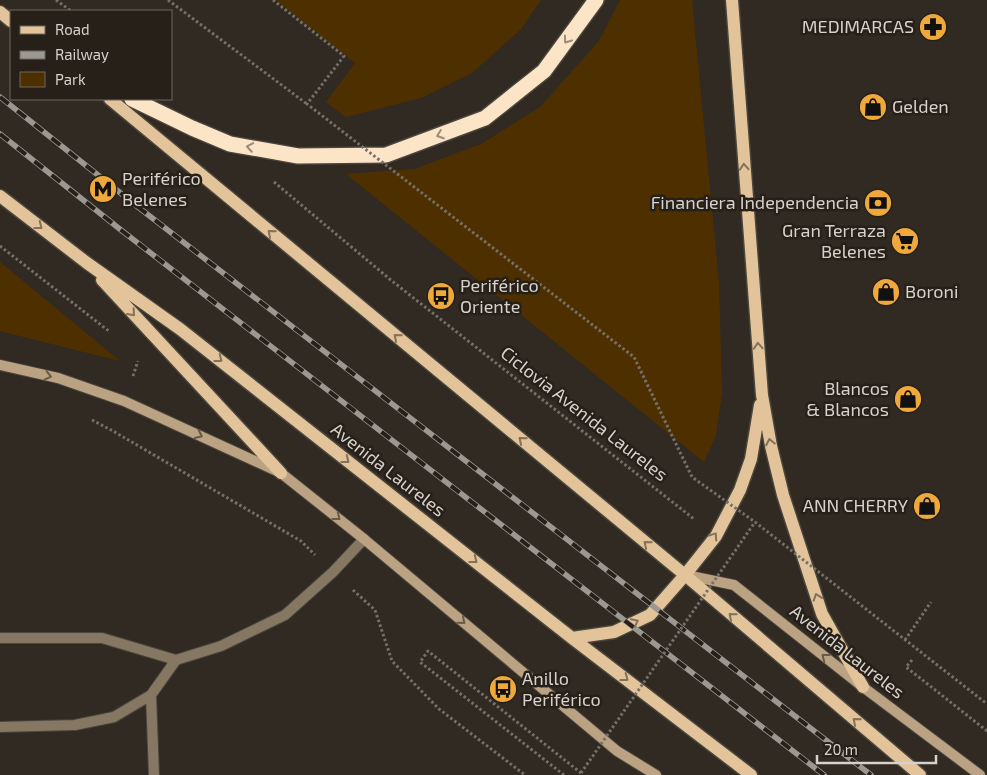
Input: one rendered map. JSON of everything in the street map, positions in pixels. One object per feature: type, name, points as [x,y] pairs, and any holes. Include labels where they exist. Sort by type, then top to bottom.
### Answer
[{"type":"highway","points":[[134,100],[230,144],[298,156],[386,155],[485,118],[544,72],[596,0]]},
{"type":"main road","points":[[732,0],[762,395],[771,446],[783,495],[822,614],[863,687]]},
{"type":"main road","points":[[0,12],[10,20]]},
{"type":"main road","name":"Avenida Laureles","points":[[111,100],[684,575],[920,775]]},
{"type":"main road","name":"Avenida Laureles","points":[[0,196],[87,264],[180,329],[572,638],[751,775]]},
{"type":"main road","points":[[87,264],[281,473],[364,539],[617,751],[656,775]]},
{"type":"main road","points":[[0,365],[58,378],[124,401],[281,473]]},
{"type":"main road","points":[[572,638],[614,632],[650,614],[716,536],[740,490],[751,459],[762,395]]},
{"type":"main road","name":"Avenida Laureles","points":[[684,575],[734,586],[980,775]]},
{"type":"street","points":[[0,638],[102,638],[176,660],[221,646],[285,615],[333,572],[364,539]]},
{"type":"street","points":[[0,727],[75,725],[114,717],[151,695],[176,660]]},
{"type":"street","points":[[151,695],[154,775]]},
{"type":"path","points":[[56,0],[70,10]]},
{"type":"path","points":[[168,0],[307,104],[634,357],[692,477],[755,522],[987,704]]},
{"type":"path","points":[[272,0],[344,56],[307,104]]},
{"type":"path","name":"Ciclovia Avenida Laureles","points":[[270,179],[392,281],[736,553]]},
{"type":"path","points":[[0,246],[117,338]]},
{"type":"path","points":[[88,418],[301,541],[375,610],[392,661],[439,709],[525,775]]},
{"type":"path","points":[[564,775],[420,662],[428,652],[581,773],[755,522]]},
{"type":"path","points":[[905,640],[931,602]]},
{"type":"path","points":[[912,660],[906,667],[987,731]]},
{"type":"green space","points":[[276,0],[541,0],[521,29],[472,73],[421,98],[346,117],[326,102],[355,63]]},
{"type":"green space","points":[[620,0],[692,0],[719,283],[722,393],[716,435],[704,462],[346,174],[415,169],[483,143],[540,107],[599,41]]},
{"type":"green space","points":[[0,262],[120,361],[0,331]]},
{"type":"railway","points":[[0,97],[138,207],[871,775]]},
{"type":"railway","points":[[0,134],[824,775]]},
{"type":"place","name":"MEDIMARCAS","points":[[933,27]]},
{"type":"place","name":"Gelden","points":[[873,107]]},
{"type":"place","name":"Periférico Belenes","points":[[103,189]]},
{"type":"place","name":"Financiera Independencia","points":[[878,203]]},
{"type":"place","name":"Gran Terraza Belenes","points":[[905,241]]},
{"type":"place","name":"Boroni","points":[[886,292]]},
{"type":"place","name":"Periférico Oriente","points":[[441,296]]},
{"type":"place","name":"Blancos & Blancos","points":[[908,399]]},
{"type":"place","name":"ANN CHERRY","points":[[927,506]]},
{"type":"place","name":"Anillo Periférico","points":[[503,689]]}]
